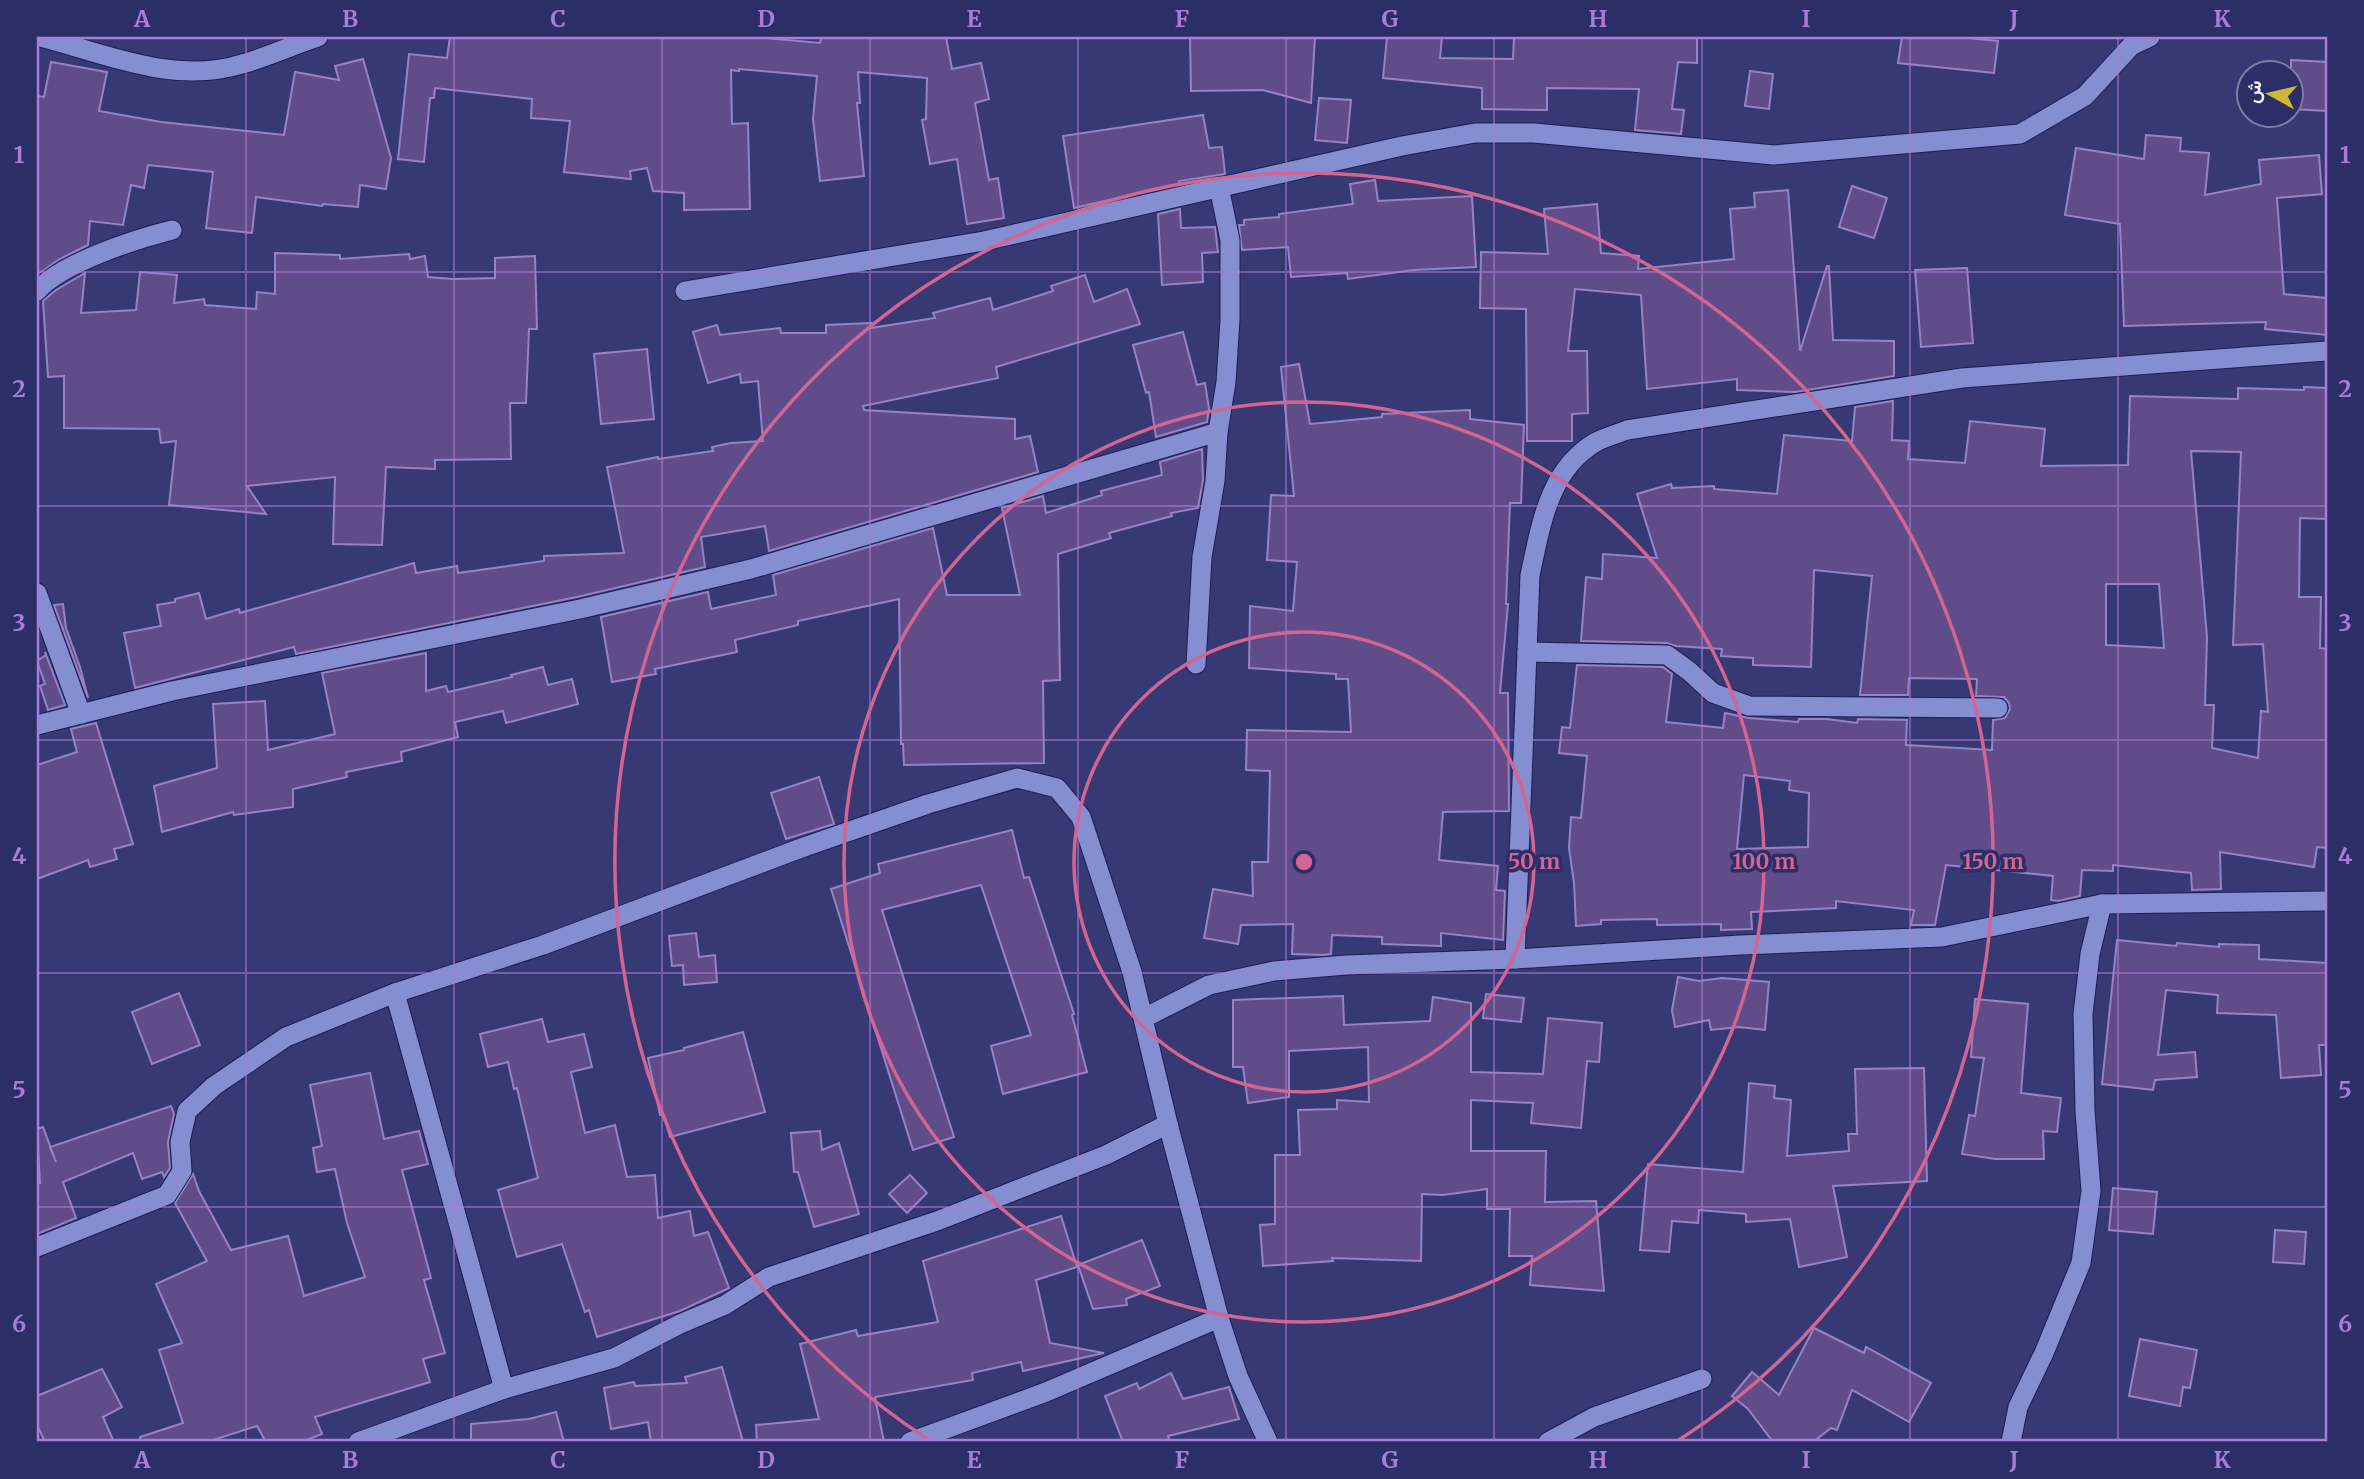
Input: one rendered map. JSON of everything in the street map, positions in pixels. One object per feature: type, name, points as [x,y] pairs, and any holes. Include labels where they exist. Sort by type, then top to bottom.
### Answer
[{"type":"street","points":[[41,37],[150,68],[195,72],[240,65],[295,41],[318,37]]},
{"type":"street","points":[[685,291],[984,241],[1402,146],[1475,133],[1534,133],[1774,155],[2020,134],[2085,96],[2131,46],[2150,37]]},
{"type":"street","points":[[1196,664],[1202,557],[1215,481],[1227,358],[1230,240],[1219,187]]},
{"type":"street","points":[[37,291],[44,282],[62,271],[132,240],[172,230]]},
{"type":"street","points":[[1515,959],[1530,575],[1552,489],[1570,464],[1595,443],[1627,430],[1962,378],[2327,351]]},
{"type":"street","points":[[37,725],[172,691],[580,609],[751,569],[1218,432]]},
{"type":"street","points":[[37,593],[81,714]]},
{"type":"street","points":[[1527,652],[1667,655],[1713,693],[1749,706],[1998,708]]},
{"type":"street","points":[[37,1247],[167,1195],[182,1171],[180,1142],[187,1111],[214,1086],[286,1037],[395,993],[543,945],[841,834],[928,804],[1017,778],[1057,788],[1082,817],[1132,972],[1168,1124],[1219,1318],[1238,1376],[1268,1442]]},
{"type":"street","points":[[1144,1018],[1209,985],[1274,971],[1346,965],[1942,937],[2102,904],[2327,901]]},
{"type":"street","points":[[2011,1442],[2018,1407],[2044,1353],[2081,1263],[2091,1191],[2085,1111],[2083,1014],[2090,954],[2102,904]]},
{"type":"street","points":[[395,993],[504,1389]]},
{"type":"street","points":[[358,1442],[504,1389],[614,1357],[724,1304],[769,1277],[950,1216],[1105,1155],[1168,1124]]},
{"type":"street","points":[[910,1442],[1046,1392],[1219,1318]]},
{"type":"street","points":[[1548,1442],[1594,1417],[1702,1379]]},
{"type":"building","points":[[450,37],[753,37],[820,43],[821,37],[946,37],[952,69],[981,63],[989,99],[975,103],[989,180],[998,178],[1004,218],[967,224],[957,159],[930,164],[922,120],[926,119],[927,78],[858,72],[860,103],[857,103],[864,176],[820,181],[813,119],[817,76],[731,70],[732,124],[748,123],[750,209],[684,210],[684,193],[653,191],[647,168],[630,171],[631,179],[564,172],[570,121],[531,118],[532,99],[435,88],[434,98],[430,98],[424,162],[398,159],[409,54],[447,58]]},
{"type":"building","points":[[1190,37],[1315,37],[1311,103],[1263,90],[1191,91]]},
{"type":"building","points":[[1387,37],[1442,37],[1440,58],[1513,59],[1514,37],[1697,37],[1697,63],[1678,62],[1672,109],[1684,110],[1681,134],[1635,130],[1639,89],[1547,88],[1547,110],[1482,109],[1482,88],[1383,78]]},
{"type":"building","points":[[1902,37],[1958,37],[1998,41],[1994,73],[1898,63]]},
{"type":"building","points":[[363,59],[391,158],[386,189],[360,185],[358,207],[322,206],[256,197],[252,233],[206,228],[213,172],[148,165],[144,188],[131,185],[123,225],[90,221],[88,245],[58,260],[37,275],[37,96],[44,97],[51,62],[107,72],[99,111],[161,122],[284,135],[295,72],[339,80],[335,66]]},
{"type":"building","points":[[2304,61],[2327,62],[2327,111],[2304,110]]},
{"type":"building","points":[[1750,71],[1773,74],[1769,109],[1745,106]]},
{"type":"building","points":[[1319,98],[1351,100],[1347,143],[1315,140]]},
{"type":"building","points":[[1203,115],[1209,148],[1222,147],[1225,174],[1179,181],[1179,184],[1074,208],[1063,136]]},
{"type":"building","points":[[2146,135],[2181,138],[2180,151],[2209,153],[2205,195],[2261,184],[2259,160],[2319,155],[2322,194],[2277,198],[2284,294],[2327,298],[2327,335],[2265,329],[2266,322],[2124,326],[2120,224],[2065,215],[2076,148],[2144,159]]},
{"type":"building","points":[[1375,180],[1378,201],[1472,196],[1476,267],[1414,270],[1348,279],[1347,273],[1291,277],[1288,247],[1242,250],[1239,225],[1244,225],[1244,220],[1279,217],[1279,214],[1353,204],[1350,184]]},
{"type":"building","points":[[1852,186],[1887,198],[1874,238],[1839,227]]},
{"type":"building","points":[[1788,190],[1800,351],[1829,266],[1833,340],[1894,341],[1894,376],[1795,392],[1737,390],[1737,379],[1647,389],[1641,295],[1575,289],[1568,351],[1587,351],[1588,413],[1572,414],[1572,441],[1527,441],[1526,309],[1480,308],[1481,252],[1548,254],[1544,209],[1597,204],[1601,253],[1639,256],[1638,269],[1734,259],[1730,209],[1755,207],[1754,193]]},
{"type":"building","points":[[1180,209],[1181,228],[1215,227],[1218,252],[1202,253],[1203,282],[1162,285],[1158,214]]},
{"type":"building","points":[[275,253],[340,255],[340,259],[409,254],[410,259],[425,256],[428,277],[453,279],[495,278],[495,258],[535,256],[537,329],[529,329],[526,403],[510,403],[511,459],[435,460],[435,469],[386,467],[382,545],[333,544],[335,477],[247,486],[266,514],[169,505],[176,441],[161,443],[159,429],[64,428],[64,376],[48,377],[43,301],[56,290],[85,273],[81,313],[136,310],[140,272],[177,275],[174,303],[204,299],[205,305],[256,309],[257,292],[275,294]]},
{"type":"building","points":[[1967,268],[1973,343],[1921,347],[1915,270]]},
{"type":"building","points":[[1085,275],[1094,302],[1127,289],[1140,324],[996,367],[998,378],[863,406],[864,410],[1015,419],[1015,439],[1030,436],[1038,472],[769,551],[765,526],[701,537],[705,567],[577,597],[296,654],[294,647],[135,688],[124,633],[161,626],[157,605],[175,602],[175,599],[199,593],[206,619],[239,609],[240,613],[414,563],[416,573],[457,566],[458,573],[544,561],[544,556],[624,553],[607,467],[658,457],[713,451],[712,447],[731,443],[763,441],[758,381],[741,383],[740,374],[708,383],[693,332],[717,325],[720,335],[780,328],[781,333],[826,333],[826,325],[871,323],[871,328],[935,318],[933,313],[990,298],[993,310],[1053,291],[1051,286]]},
{"type":"building","points":[[1183,332],[1197,385],[1205,383],[1209,409],[1207,422],[1156,437],[1149,392],[1146,393],[1133,345]]},
{"type":"building","points":[[647,349],[654,419],[601,424],[594,354]]},
{"type":"building","points":[[1299,364],[1310,424],[1382,417],[1382,414],[1470,410],[1470,419],[1524,425],[1521,503],[1510,503],[1508,604],[1500,693],[1508,693],[1509,811],[1443,812],[1439,860],[1498,866],[1496,890],[1505,891],[1503,940],[1441,933],[1441,946],[1382,944],[1382,937],[1332,935],[1331,954],[1323,955],[1292,954],[1293,924],[1241,925],[1238,944],[1204,938],[1213,889],[1253,896],[1252,862],[1268,862],[1270,771],[1246,770],[1247,730],[1351,732],[1348,679],[1336,679],[1336,674],[1249,668],[1250,606],[1293,611],[1297,562],[1267,560],[1271,495],[1294,496],[1281,367]]},
{"type":"building","points":[[2304,387],[2327,388],[2327,519],[2300,518],[2299,597],[2321,597],[2320,648],[2327,649],[2327,848],[2317,847],[2314,867],[2220,852],[2221,889],[2192,890],[2191,873],[2113,865],[2113,871],[2082,870],[2080,896],[2058,901],[2051,900],[2053,876],[1946,865],[1935,925],[1911,925],[1914,910],[1836,901],[1836,908],[1751,912],[1752,929],[1721,930],[1721,924],[1657,925],[1657,919],[1601,920],[1601,924],[1576,926],[1569,848],[1571,817],[1581,818],[1587,756],[1559,753],[1562,727],[1570,728],[1577,665],[1663,667],[1672,674],[1666,722],[1723,728],[1725,713],[1798,722],[1799,719],[1857,723],[1858,719],[1907,720],[1906,745],[1992,750],[1993,720],[2005,718],[2010,709],[2004,697],[1976,696],[1977,679],[1909,678],[1908,695],[1860,695],[1872,576],[1814,570],[1811,667],[1753,665],[1753,658],[1721,656],[1722,649],[1667,643],[1581,641],[1586,577],[1602,579],[1603,554],[1657,558],[1637,494],[1671,484],[1672,488],[1714,486],[1714,489],[1777,494],[1784,435],[1852,441],[1855,407],[1893,401],[1892,440],[1909,441],[1908,459],[1965,463],[1970,421],[2045,429],[2041,466],[2128,465],[2130,396],[2238,399],[2238,388],[2304,390]],"holes":[[[2191,451],[2241,452],[2233,645],[2263,644],[2268,712],[2261,711],[2258,758],[2212,748],[2214,705],[2205,705],[2207,637]],[[2106,584],[2159,584],[2164,648],[2106,645]],[[1744,775],[1790,781],[1789,790],[1809,793],[1808,847],[1737,849]]]},
{"type":"building","points":[[1202,449],[1203,480],[1198,508],[1171,513],[1172,516],[1109,533],[1111,538],[1058,554],[1060,680],[1043,681],[1044,763],[904,765],[901,744],[899,599],[798,621],[798,625],[735,640],[737,652],[655,669],[656,674],[612,682],[601,617],[708,592],[711,609],[776,595],[773,575],[933,528],[947,595],[1020,595],[1002,508],[1043,496],[1046,513],[1102,495],[1101,491],[1162,475],[1160,462]]},
{"type":"building","points":[[63,604],[66,628],[88,698],[54,605]]},
{"type":"building","points":[[45,652],[65,705],[48,710],[40,686],[45,684],[37,661],[46,655]]},
{"type":"building","points":[[426,653],[426,691],[446,686],[448,692],[543,667],[548,685],[572,679],[578,704],[506,723],[503,711],[455,722],[458,737],[401,752],[402,761],[346,772],[347,777],[293,789],[293,807],[234,815],[233,812],[162,832],[154,786],[217,768],[213,704],[265,701],[268,750],[335,734],[322,673]]},
{"type":"building","points":[[96,723],[133,844],[114,849],[117,859],[90,867],[88,860],[37,879],[37,765],[77,752],[71,729]]},
{"type":"building","points":[[819,777],[834,824],[786,839],[771,793]]},
{"type":"building","points":[[1012,830],[1024,878],[1029,877],[1074,1014],[1072,1015],[1087,1072],[1003,1094],[991,1046],[1031,1035],[981,885],[882,910],[954,1137],[913,1150],[831,889],[880,873],[878,864]]},
{"type":"building","points":[[696,933],[699,957],[715,955],[717,982],[684,985],[683,965],[672,966],[669,936]]},
{"type":"building","points":[[2117,940],[2176,946],[2177,943],[2219,947],[2219,944],[2259,945],[2259,959],[2327,963],[2327,1045],[2319,1045],[2321,1075],[2281,1078],[2276,1015],[2217,1013],[2218,995],[2166,990],[2158,1055],[2195,1052],[2197,1077],[2155,1080],[2153,1090],[2102,1084]]},
{"type":"building","points":[[1678,977],[1699,981],[1722,978],[1769,982],[1765,1030],[1739,1027],[1711,1030],[1709,1020],[1675,1027],[1672,1010]]},
{"type":"building","points":[[179,993],[200,1045],[152,1064],[132,1012]]},
{"type":"building","points":[[1486,994],[1524,998],[1521,1022],[1483,1018]]},
{"type":"building","points":[[1343,996],[1344,1025],[1430,1021],[1433,997],[1471,1003],[1471,1072],[1543,1074],[1548,1018],[1602,1023],[1599,1062],[1587,1061],[1581,1128],[1531,1123],[1533,1103],[1471,1100],[1471,1151],[1546,1151],[1545,1202],[1596,1201],[1604,1291],[1530,1285],[1532,1256],[1509,1256],[1510,1209],[1487,1209],[1487,1189],[1443,1195],[1422,1194],[1421,1261],[1332,1258],[1333,1261],[1263,1266],[1260,1225],[1275,1224],[1275,1155],[1300,1155],[1298,1110],[1337,1109],[1337,1100],[1369,1102],[1368,1047],[1289,1051],[1289,1097],[1248,1103],[1243,1067],[1233,1067],[1233,1000]]},
{"type":"building","points":[[1975,999],[2028,1004],[2021,1093],[2061,1098],[2057,1132],[2043,1131],[2044,1159],[1995,1159],[1962,1154],[1969,1115],[1975,1116],[1984,1058],[1971,1057]]},
{"type":"building","points":[[542,1019],[548,1042],[584,1034],[592,1067],[571,1072],[585,1133],[615,1125],[627,1177],[655,1175],[658,1218],[690,1211],[694,1236],[708,1232],[729,1288],[680,1311],[597,1337],[589,1310],[585,1312],[562,1244],[517,1257],[498,1190],[538,1178],[517,1088],[514,1089],[508,1062],[488,1067],[480,1034]]},
{"type":"building","points":[[743,1032],[765,1112],[670,1137],[664,1115],[660,1115],[648,1058]]},
{"type":"building","points":[[1924,1068],[1927,1181],[1833,1186],[1847,1257],[1799,1267],[1790,1219],[1746,1222],[1746,1214],[1699,1210],[1698,1223],[1672,1221],[1669,1252],[1640,1250],[1648,1164],[1743,1172],[1749,1083],[1775,1086],[1774,1098],[1791,1100],[1787,1156],[1849,1151],[1848,1134],[1857,1134],[1855,1069]]},
{"type":"building","points":[[370,1073],[384,1139],[419,1131],[428,1164],[402,1170],[431,1278],[424,1280],[445,1353],[423,1359],[430,1382],[315,1417],[322,1434],[301,1442],[266,1442],[257,1426],[207,1442],[140,1442],[140,1437],[183,1423],[159,1350],[182,1343],[156,1284],[207,1261],[175,1203],[193,1174],[199,1191],[231,1250],[288,1236],[304,1296],[365,1277],[347,1223],[335,1169],[317,1172],[313,1148],[322,1146],[310,1085]]},
{"type":"building","points":[[171,1106],[174,1114],[168,1142],[170,1168],[164,1177],[162,1172],[142,1179],[133,1153],[63,1182],[76,1218],[37,1234],[37,1184],[40,1183],[37,1129],[43,1127],[50,1147]]},
{"type":"building","points":[[820,1131],[822,1150],[839,1143],[859,1214],[814,1227],[798,1172],[794,1172],[791,1133]]},
{"type":"building","points":[[910,1175],[927,1193],[907,1213],[889,1194]]},
{"type":"building","points":[[2113,1188],[2157,1192],[2153,1234],[2109,1230]]},
{"type":"building","points":[[1061,1216],[1077,1267],[1036,1280],[1050,1343],[1104,1353],[1023,1371],[1021,1362],[972,1373],[973,1380],[875,1397],[884,1442],[757,1442],[756,1425],[819,1419],[800,1344],[856,1330],[858,1336],[938,1322],[923,1261]]},
{"type":"building","points":[[2275,1230],[2306,1232],[2304,1264],[2273,1262]]},
{"type":"building","points":[[1142,1240],[1160,1286],[1126,1299],[1127,1305],[1093,1309],[1078,1265]]},
{"type":"building","points":[[1814,1328],[1864,1353],[1866,1347],[1931,1383],[1909,1422],[1852,1390],[1837,1430],[1831,1428],[1813,1442],[1773,1442],[1748,1409],[1732,1396],[1752,1372],[1779,1395]]},
{"type":"building","points":[[2140,1339],[2197,1350],[2190,1388],[2183,1387],[2180,1406],[2129,1396]]},
{"type":"building","points":[[722,1367],[743,1442],[651,1442],[648,1422],[611,1429],[604,1388],[634,1382],[635,1386],[687,1383],[685,1377]]},
{"type":"building","points":[[102,1369],[122,1407],[103,1417],[114,1442],[45,1442],[37,1425],[37,1396]]},
{"type":"building","points":[[1171,1373],[1183,1399],[1229,1387],[1239,1419],[1168,1436],[1170,1442],[1123,1442],[1105,1396],[1137,1383],[1139,1389]]},
{"type":"building","points":[[556,1412],[564,1442],[471,1442],[471,1424],[529,1419]]}]
